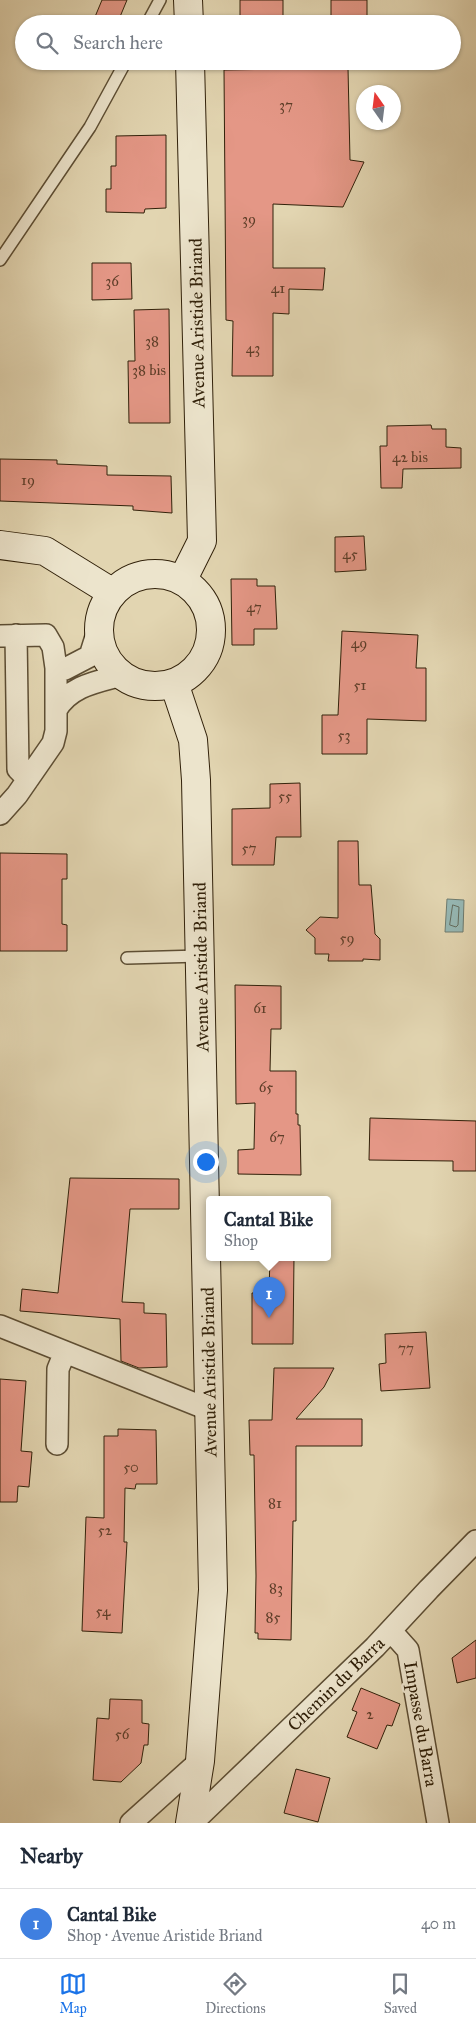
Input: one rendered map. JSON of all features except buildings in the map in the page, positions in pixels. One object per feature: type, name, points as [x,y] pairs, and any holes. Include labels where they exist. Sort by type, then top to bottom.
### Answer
[{"type":"main road","points":[[188,0],[189,15]]},
{"type":"main road","name":"Avenue Aristide Briand","points":[[182,580],[202,541],[190,70]]},
{"type":"main road","points":[[0,545],[45,551],[113,593]]},
{"type":"main road","points":[[145,575],[164,575],[182,580],[196,592],[207,607],[211,625],[210,643],[203,660],[190,673],[174,682],[156,686],[138,683],[122,675],[108,662],[101,645],[99,627],[103,609],[113,593],[128,581],[145,575]]},
{"type":"main road","name":"Avenue Aristide Briand","points":[[174,682],[193,740],[196,780],[206,1228]]},
{"type":"main road","name":"Avenue Aristide Briand","points":[[191,1823],[200,1761],[213,1590],[207,1261]]},
{"type":"street","points":[[56,668],[65,669],[90,656],[99,627]]},
{"type":"street","points":[[0,814],[46,755],[53,743],[56,710],[56,668],[53,647],[46,635],[8,635],[18,769],[28,778]]},
{"type":"street","points":[[56,710],[63,698],[84,686],[122,675]]},
{"type":"street","points":[[0,1326],[210,1410]]},
{"type":"street","points":[[57,1444],[58,1369],[65,1352]]},
{"type":"street","name":"Chemin du Barra","points":[[191,1823],[391,1631],[476,1541]]},
{"type":"street","name":"Impasse du Barra","points":[[391,1631],[408,1650],[438,1823]]},
{"type":"street","points":[[131,1823],[200,1761]]},
{"type":"lane","points":[[152,15],[160,0]]},
{"type":"lane","points":[[0,260],[90,127],[121,70]]},
{"type":"lane","points":[[127,958],[200,956]]},
{"type":"water","points":[[447,899],[464,900],[463,932],[445,932]]},
{"type":"place","name":"Cantal Bike","points":[[269,1318]]}]
